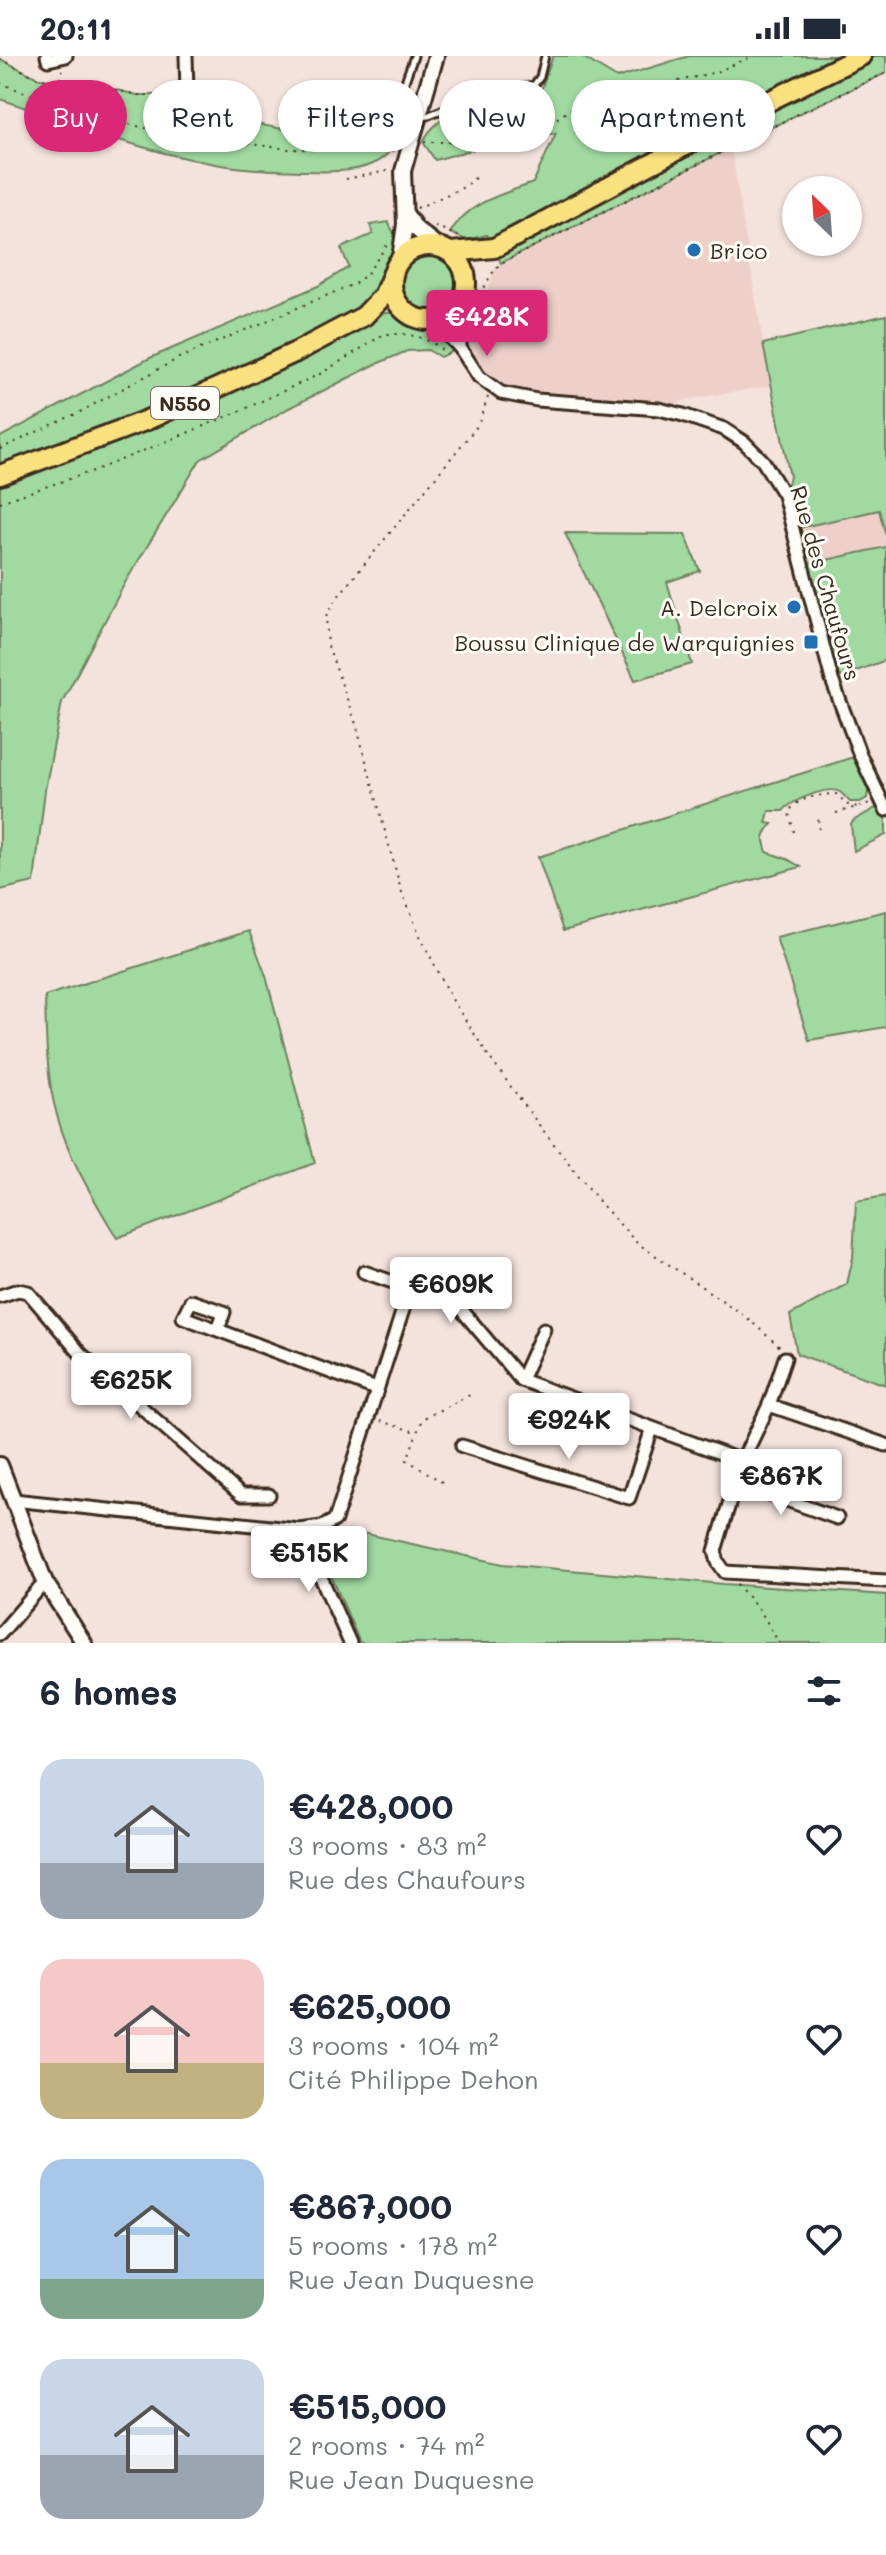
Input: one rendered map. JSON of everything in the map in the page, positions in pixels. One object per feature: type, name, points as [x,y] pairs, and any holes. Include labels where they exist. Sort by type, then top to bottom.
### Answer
[{"type":"main road","points":[[494,248],[481,261],[460,304],[451,313],[428,320],[408,313],[394,296],[397,266],[418,247],[474,252],[494,248],[775,98],[861,56]]},
{"type":"main road","points":[[445,249],[460,261],[467,285]]},
{"type":"main road","name":"N550","points":[[364,316],[383,296],[397,266]]},
{"type":"main road","name":"N550","points":[[0,475],[93,441],[231,383],[364,316],[384,312],[408,313]]},
{"type":"street","points":[[47,56],[48,60],[66,56]]},
{"type":"street","points":[[186,56],[187,80]]},
{"type":"street","points":[[423,100],[436,56]]},
{"type":"street","points":[[408,152],[403,171],[416,229],[445,249]]},
{"type":"street","points":[[397,266],[414,210]]},
{"type":"street","points":[[460,304],[460,348]]},
{"type":"street","points":[[428,320],[442,329],[460,348],[490,388]]},
{"type":"street","name":"Rue des Chaufours","points":[[490,388],[524,398],[659,409],[683,415],[724,429],[744,442],[763,461],[784,495],[832,680],[860,755],[883,804]]},
{"type":"street","points":[[364,1272],[441,1297],[460,1308],[521,1380],[742,1461]]},
{"type":"street","points":[[13,1500],[300,1530],[322,1527],[335,1520],[410,1288]]},
{"type":"street","points":[[0,1296],[18,1290],[28,1292],[80,1353],[241,1495],[269,1495]]},
{"type":"street","points":[[521,1380],[544,1329]]},
{"type":"street","points":[[218,1330],[376,1389]]},
{"type":"street","points":[[785,1358],[769,1405],[742,1461],[715,1551],[718,1562],[725,1572],[886,1581]]},
{"type":"street","points":[[769,1405],[886,1445]]},
{"type":"street","points":[[462,1446],[629,1498],[652,1429]]},
{"type":"street","points":[[0,1465],[45,1582],[84,1643]]},
{"type":"street","points":[[736,1482],[837,1518]]},
{"type":"street","points":[[300,1530],[350,1643]]},
{"type":"street","points":[[0,1634],[45,1582]]},
{"type":"lane","points":[[406,80],[414,56]]},
{"type":"lane","points":[[423,118],[471,98],[534,85],[540,77],[545,56]]},
{"type":"path","points":[[0,59],[40,79],[59,80],[66,56]]},
{"type":"path","points":[[423,145],[450,142],[480,132],[539,124],[556,119],[576,106],[716,72],[754,56]]},
{"type":"path","points":[[0,502],[96,470],[236,413],[322,373],[377,336],[390,332],[419,337],[433,343],[445,355],[460,348],[472,339],[480,296],[501,263],[886,73]]},
{"type":"path","points":[[0,83],[24,92]]},
{"type":"path","points":[[346,179],[384,171],[403,171]]},
{"type":"path","points":[[414,210],[464,187],[475,178]]},
{"type":"path","points":[[414,210],[417,196]]},
{"type":"path","points":[[430,224],[466,240]]},
{"type":"path","points":[[0,449],[80,412],[179,358],[354,284],[366,275],[388,244]]},
{"type":"path","points":[[490,388],[478,425],[345,588],[326,616],[328,646],[356,724],[401,890],[447,988],[492,1061],[602,1205],[637,1243],[745,1316],[779,1344],[785,1358]]},
{"type":"path","points":[[794,832],[789,813],[796,803],[836,794],[848,805],[858,807]]},
{"type":"path","points":[[836,813],[883,804]]},
{"type":"path","points":[[819,829],[817,822],[823,817]]},
{"type":"path","points":[[442,1482],[407,1460],[422,1419],[474,1393]]},
{"type":"path","points":[[368,1417],[417,1433]]},
{"type":"path","points":[[725,1572],[761,1612],[779,1643]]},
{"type":"shaded area","points":[[723,152],[732,152],[770,386],[690,399],[659,409],[501,393],[460,348],[472,339],[494,271],[501,263]]},
{"type":"shaded area","points":[[879,510],[886,547],[803,565],[794,530]]},
{"type":"green space","points":[[553,56],[581,56],[617,78],[689,56],[886,56],[886,73],[775,126],[775,80],[571,80],[571,152],[722,152],[501,263],[487,235],[466,240],[450,233],[457,222],[476,207],[533,183],[547,152],[555,152],[555,80],[545,80]]},
{"type":"green space","points":[[0,59],[40,79],[49,80],[24,80],[24,107],[0,99]]},
{"type":"green space","points":[[127,93],[143,95],[143,147],[127,142]]},
{"type":"green space","points":[[439,123],[439,152],[464,152],[435,160],[423,142]]},
{"type":"green space","points":[[262,125],[278,128],[278,152],[389,152],[382,159],[362,168],[326,172],[242,168],[160,152],[262,152]]},
{"type":"green space","points":[[388,222],[395,235],[405,224],[396,266],[367,316],[396,313],[418,317],[460,348],[440,357],[428,350],[407,351],[374,365],[289,408],[200,460],[126,581],[62,702],[45,790],[34,882],[0,890],[0,437],[150,358],[318,286],[349,267],[341,248],[373,234],[370,225]]},
{"type":"green space","points":[[430,254],[449,263],[458,282],[449,301],[430,310],[411,301],[402,282],[411,263]]},
{"type":"green space","points":[[886,315],[886,536],[879,510],[794,529],[784,495],[790,477],[763,344]]},
{"type":"green space","points":[[565,533],[685,534],[700,571],[667,582],[692,664],[635,680]]},
{"type":"green space","points":[[886,547],[886,660],[832,680],[803,565]]},
{"type":"green space","points":[[860,755],[875,787],[868,791],[867,798],[850,802],[834,790],[801,799],[783,811],[769,811],[766,823],[772,824],[764,837],[767,852],[801,867],[563,931],[538,857]]},
{"type":"green space","points":[[883,804],[886,810],[886,835],[854,851],[853,821]]},
{"type":"green space","points":[[886,911],[886,1027],[809,1040],[776,937]]},
{"type":"green space","points":[[249,931],[266,976],[315,1163],[117,1238],[91,1194],[62,1132],[49,1071],[45,996]]},
{"type":"green space","points":[[886,1196],[886,1385],[797,1354],[790,1315],[847,1284],[853,1258],[856,1201]]},
{"type":"green space","points":[[353,1531],[503,1564],[886,1595],[886,1643],[360,1643],[319,1547]]},
{"type":"place","name":"Brico","points":[[694,250]]},
{"type":"place","name":"A. Delcroix","points":[[794,607]]},
{"type":"place","name":"Boussu Clinique de Warquignies","points":[[811,642]]}]
